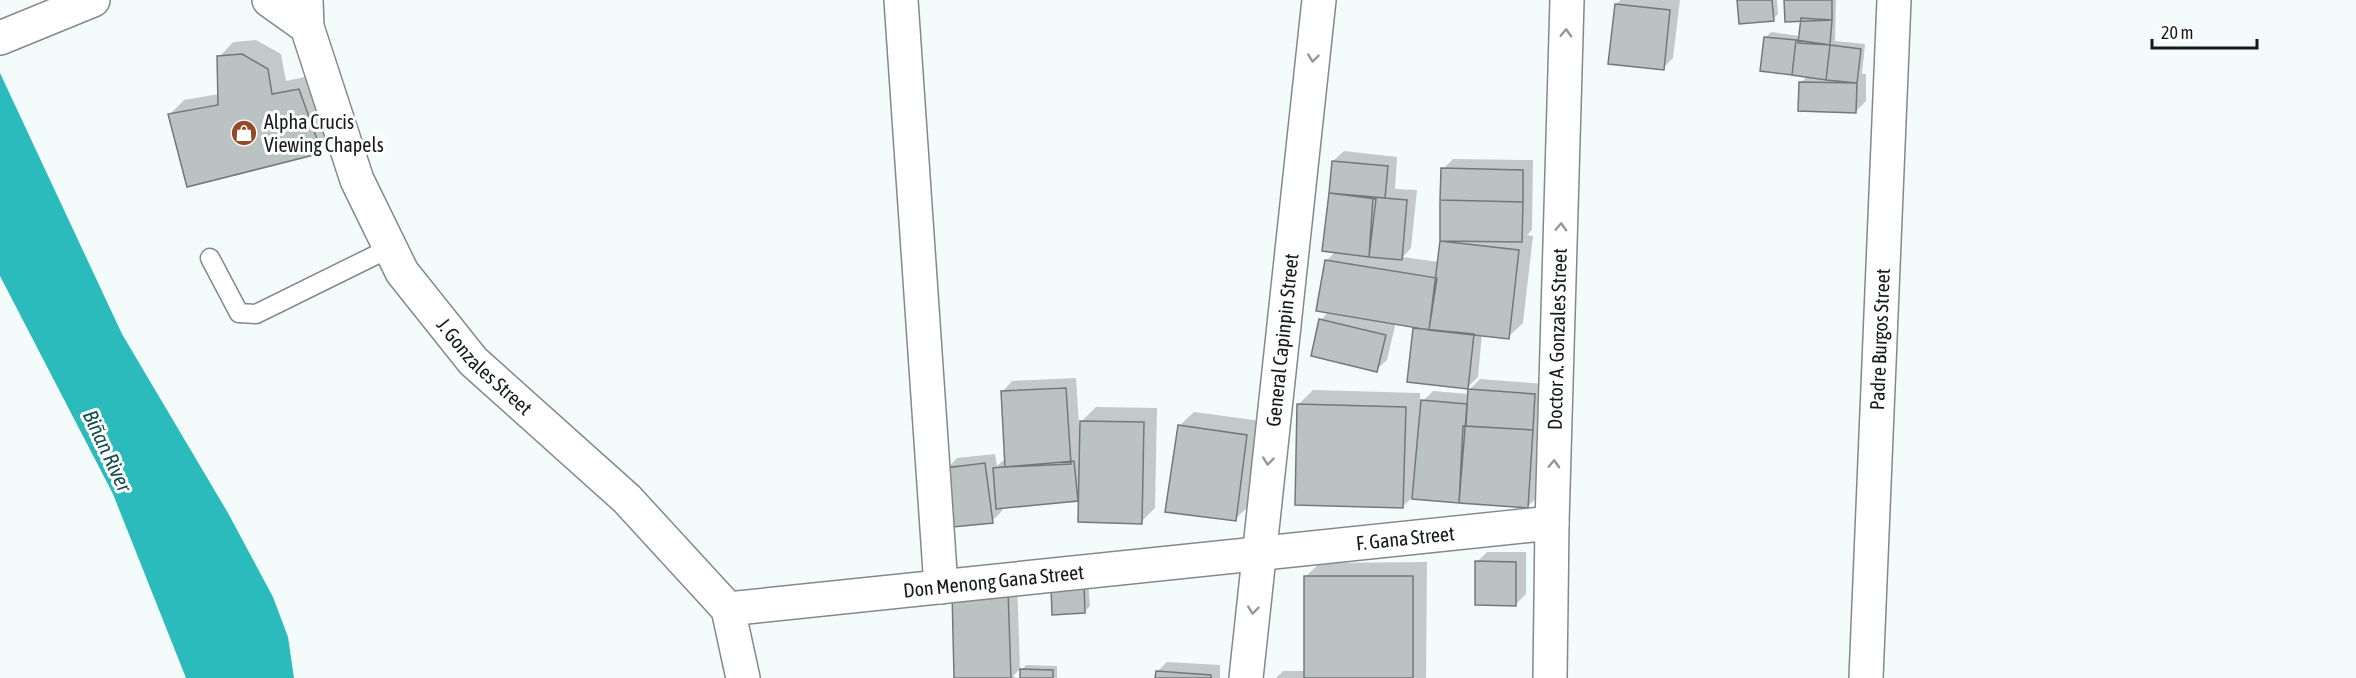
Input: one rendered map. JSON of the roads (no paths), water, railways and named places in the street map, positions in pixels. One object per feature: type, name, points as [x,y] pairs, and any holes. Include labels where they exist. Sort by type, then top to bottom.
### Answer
[{"type":"street","points":[[13,32],[93,0]]},
{"type":"street","points":[[269,0],[306,14]]},
{"type":"street","points":[[901,0],[941,587]]},
{"type":"street","name":"General Capinpin Street","points":[[1246,678],[1319,0]]},
{"type":"street","name":"Doctor A. Gonzales Street","points":[[1550,678],[1552,523],[1568,0]]},
{"type":"street","name":"Padre Burgos Street","points":[[1866,678],[1894,0]]},
{"type":"street","name":"J. Gonzales Street","points":[[306,14],[357,180],[402,272],[473,361],[627,499],[729,609]]},
{"type":"street","name":"F. Gana Street","points":[[1258,552],[1552,523]]},
{"type":"street","name":"Don Menong Gana Street","points":[[729,609],[1258,552]]},
{"type":"street","points":[[729,609],[743,678]]},
{"type":"lane","points":[[210,258],[239,313],[256,314],[390,248]]},
{"type":"water","name":"Biñan River","points":[[0,73],[122,334],[228,513],[273,597],[288,637],[294,678],[186,678],[113,494],[0,276]]},
{"type":"place","name":"Alpha Crucis Viewing Chapels","points":[[244,133]]}]
